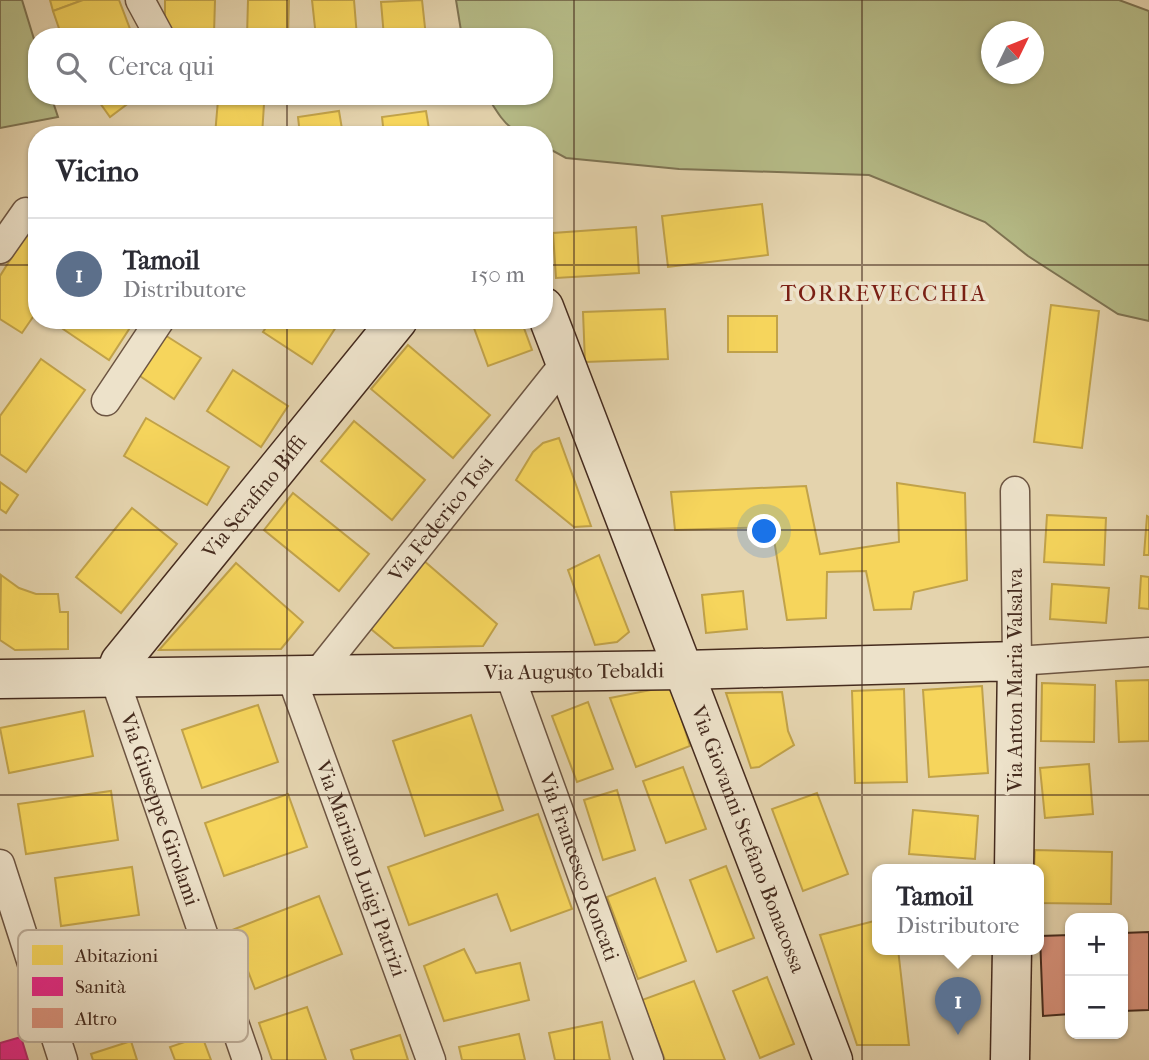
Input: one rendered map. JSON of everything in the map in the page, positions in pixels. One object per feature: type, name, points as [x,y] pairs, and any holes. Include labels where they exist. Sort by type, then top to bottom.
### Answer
[{"type":"street","points":[[140,0],[155,28]]},
{"type":"street","points":[[106,401],[154,329]]},
{"type":"street","name":"Via Serafino Biffi","points":[[114,677],[120,662],[391,329]]},
{"type":"street","name":"Via Giovanni Stefano Bonacossa","points":[[552,329],[832,1060]]},
{"type":"street","name":"Via Federico Tosi","points":[[304,676],[565,363]]},
{"type":"street","name":"Via Anton Maria Valsalva","points":[[1014,864],[1017,661],[1015,491]]},
{"type":"street","name":"Via Augusto Tebaldi","points":[[2,678],[684,670],[1017,661],[1149,652]]},
{"type":"street","name":"Via Francesco Roncati","points":[[509,673],[649,1060]]},
{"type":"street","name":"Via Mariano Luigi Patrizi","points":[[304,676],[431,1060]]},
{"type":"street","name":"Via Giuseppe Girolami","points":[[114,677],[202,930]]},
{"type":"street","points":[[0,864],[21,930]]},
{"type":"street","points":[[1010,1060],[1012,955]]},
{"type":"street","points":[[57,1042],[63,1060]]},
{"type":"street","name":"Via Giuseppe Girolami","points":[[241,1042],[247,1060]]},
{"type":"green space","points":[[0,0],[22,0],[31,28],[28,28],[28,105],[54,105],[58,117],[0,128]]},
{"type":"green space","points":[[456,0],[1119,0],[1149,11],[1149,321],[1118,314],[1028,256],[985,222],[869,175],[679,169],[566,158],[553,151],[553,126],[509,126],[493,105],[553,105],[553,28],[461,28]]},
{"type":"building: Abitazioni","points":[[50,0],[83,0],[53,11]]},
{"type":"building: Abitazioni","points":[[83,0],[119,0],[130,28],[59,28],[53,11]]},
{"type":"building: Abitazioni","points":[[165,0],[215,0],[214,28],[165,28]]},
{"type":"building: Abitazioni","points":[[248,0],[289,0],[288,28],[247,28]]},
{"type":"building: Abitazioni","points":[[312,0],[354,0],[356,28],[315,28]]},
{"type":"building: Abitazioni","points":[[422,0],[425,28],[383,28],[381,2]]},
{"type":"building: Abitazioni","points":[[101,105],[126,105],[110,117]]},
{"type":"building: Abitazioni","points":[[218,105],[264,105],[263,126],[216,126]]},
{"type":"building: Abitazioni","points":[[339,111],[342,126],[299,126],[298,117]]},
{"type":"building: Abitazioni","points":[[426,111],[428,126],[383,126],[382,117]]},
{"type":"building: Abitazioni","points":[[762,204],[768,255],[668,267],[662,216]]},
{"type":"building: Abitazioni","points":[[636,227],[639,273],[556,278],[553,233]]},
{"type":"building: Abitazioni","points":[[28,231],[28,324],[22,333],[0,319],[0,276]]},
{"type":"building: Abitazioni","points":[[1051,305],[1099,311],[1082,448],[1034,442]]},
{"type":"building: Abitazioni","points":[[665,309],[668,359],[585,362],[583,312]]},
{"type":"building: Abitazioni","points":[[728,316],[777,316],[777,352],[728,352]]},
{"type":"building: Abitazioni","points":[[63,329],[129,329],[109,360]]},
{"type":"building: Abitazioni","points":[[265,329],[335,329],[312,364],[263,332]]},
{"type":"building: Abitazioni","points":[[474,329],[524,329],[532,350],[488,366]]},
{"type":"building: Abitazioni","points":[[157,330],[201,358],[174,399],[131,370]]},
{"type":"building: Abitazioni","points":[[408,345],[490,415],[453,458],[371,389]]},
{"type":"building: Abitazioni","points":[[41,359],[85,390],[26,472],[0,454],[0,416]]},
{"type":"building: Abitazioni","points":[[233,370],[288,406],[261,447],[207,411]]},
{"type":"building: Abitazioni","points":[[146,418],[229,467],[207,505],[124,456]]},
{"type":"building: Abitazioni","points":[[354,421],[425,480],[392,520],[321,461]]},
{"type":"building: Abitazioni","points":[[559,438],[591,526],[574,527],[516,480],[533,452],[543,443]]},
{"type":"building: Abitazioni","points":[[0,482],[18,495],[6,513],[0,509]]},
{"type":"building: Abitazioni","points":[[897,483],[965,493],[967,580],[914,592],[911,609],[874,610],[866,571],[827,572],[826,618],[787,620],[772,527],[675,530],[671,492],[806,486],[820,554],[899,542]]},
{"type":"building: Abitazioni","points":[[293,493],[369,554],[339,591],[264,530]]},
{"type":"building: Abitazioni","points":[[132,508],[177,544],[121,613],[76,577]]},
{"type":"building: Abitazioni","points":[[1047,515],[1106,518],[1104,565],[1044,562]]},
{"type":"building: Abitazioni","points":[[1147,516],[1149,555],[1144,555]]},
{"type":"building: Abitazioni","points":[[599,555],[629,632],[617,642],[595,645],[568,570]]},
{"type":"building: Abitazioni","points":[[423,560],[497,624],[483,646],[394,648],[371,629]]},
{"type":"building: Abitazioni","points":[[236,563],[303,622],[281,649],[159,650]]},
{"type":"building: Abitazioni","points":[[1,575],[19,588],[36,594],[58,594],[60,612],[68,612],[68,649],[15,650],[0,640]]},
{"type":"building: Abitazioni","points":[[1141,576],[1149,577],[1149,609],[1139,608]]},
{"type":"building: Abitazioni","points":[[1052,584],[1109,588],[1106,623],[1050,619]]},
{"type":"building: Abitazioni","points":[[743,591],[747,629],[706,633],[702,595]]},
{"type":"building: Abitazioni","points":[[1149,680],[1149,741],[1119,742],[1116,681]]},
{"type":"building: Abitazioni","points":[[1042,683],[1095,685],[1094,742],[1041,741]]},
{"type":"building: Abitazioni","points":[[671,686],[690,746],[636,767],[610,698]]},
{"type":"building: Abitazioni","points":[[982,686],[988,773],[929,777],[923,690]]},
{"type":"building: Abitazioni","points":[[904,689],[907,782],[855,783],[852,691]]},
{"type":"building: Abitazioni","points":[[782,692],[788,731],[794,745],[759,767],[751,768],[726,693]]},
{"type":"building: Abitazioni","points":[[588,702],[613,769],[577,782],[552,716]]},
{"type":"building: Abitazioni","points":[[258,705],[278,762],[202,788],[182,730]]},
{"type":"building: Abitazioni","points":[[84,711],[93,756],[9,773],[0,728]]},
{"type":"building: Abitazioni","points":[[471,715],[503,810],[425,836],[393,741]]},
{"type":"building: Abitazioni","points":[[1089,764],[1093,814],[1045,818],[1040,768]]},
{"type":"building: Abitazioni","points":[[683,767],[706,829],[666,843],[643,781]]},
{"type":"building: Abitazioni","points":[[617,790],[635,850],[603,860],[584,800]]},
{"type":"building: Abitazioni","points":[[111,791],[118,840],[26,854],[18,804]]},
{"type":"building: Abitazioni","points":[[817,793],[848,874],[803,891],[772,809]]},
{"type":"building: Abitazioni","points":[[288,794],[307,847],[224,876],[205,823]]},
{"type":"building: Abitazioni","points":[[913,810],[978,816],[975,859],[909,854]]},
{"type":"building: Abitazioni","points":[[538,814],[572,909],[511,931],[497,894],[409,925],[388,867]]},
{"type":"building: Abitazioni","points":[[1035,850],[1112,852],[1111,904],[1044,903],[1044,864],[1034,864]]},
{"type":"building: Abitazioni","points":[[726,866],[754,938],[717,952],[690,880]]},
{"type":"building: Abitazioni","points":[[132,867],[139,915],[61,926],[55,878]]},
{"type":"building: Abitazioni","points":[[655,878],[686,961],[638,979],[607,897]]},
{"type":"building: Abitazioni","points":[[319,896],[342,954],[255,989],[248,971],[248,930],[232,930]]},
{"type":"building: Abitazioni","points":[[872,922],[872,955],[899,955],[909,1045],[857,1045],[820,935]]},
{"type":"building: Abitazioni","points":[[464,949],[476,973],[520,963],[529,1000],[444,1021],[424,966]]},
{"type":"building: Abitazioni","points":[[767,977],[794,1044],[760,1058],[733,991]]},
{"type":"building: Abitazioni","points":[[694,981],[725,1060],[665,1060],[642,1000]]},
{"type":"building: Abitazioni","points":[[307,1007],[326,1060],[272,1060],[259,1023]]},
{"type":"building: Abitazioni","points":[[602,1022],[610,1060],[555,1060],[549,1033]]},
{"type":"building: Abitazioni","points":[[519,1034],[525,1060],[462,1060],[459,1047]]},
{"type":"building: Abitazioni","points":[[400,1035],[408,1060],[354,1060],[351,1050]]},
{"type":"building: Abitazioni","points":[[131,1042],[137,1060],[93,1060],[91,1054]]},
{"type":"building: Abitazioni","points":[[185,1042],[204,1042],[211,1060],[175,1060],[170,1047]]},
{"type":"building: Sanità","points":[[18,1038],[18,1042],[23,1042],[28,1060],[0,1060],[0,1043]]},
{"type":"building: Altro","points":[[1149,932],[1149,1010],[1128,1011],[1128,933]]},
{"type":"building: Altro","points":[[1065,935],[1065,1014],[1043,1016],[1041,955],[1044,955],[1044,936]]},
{"type":"place","name":"Tamoil","points":[[958,1035]]},
{"type":"district","name":"TORREVECCHIA","points":[[884,293]]}]
